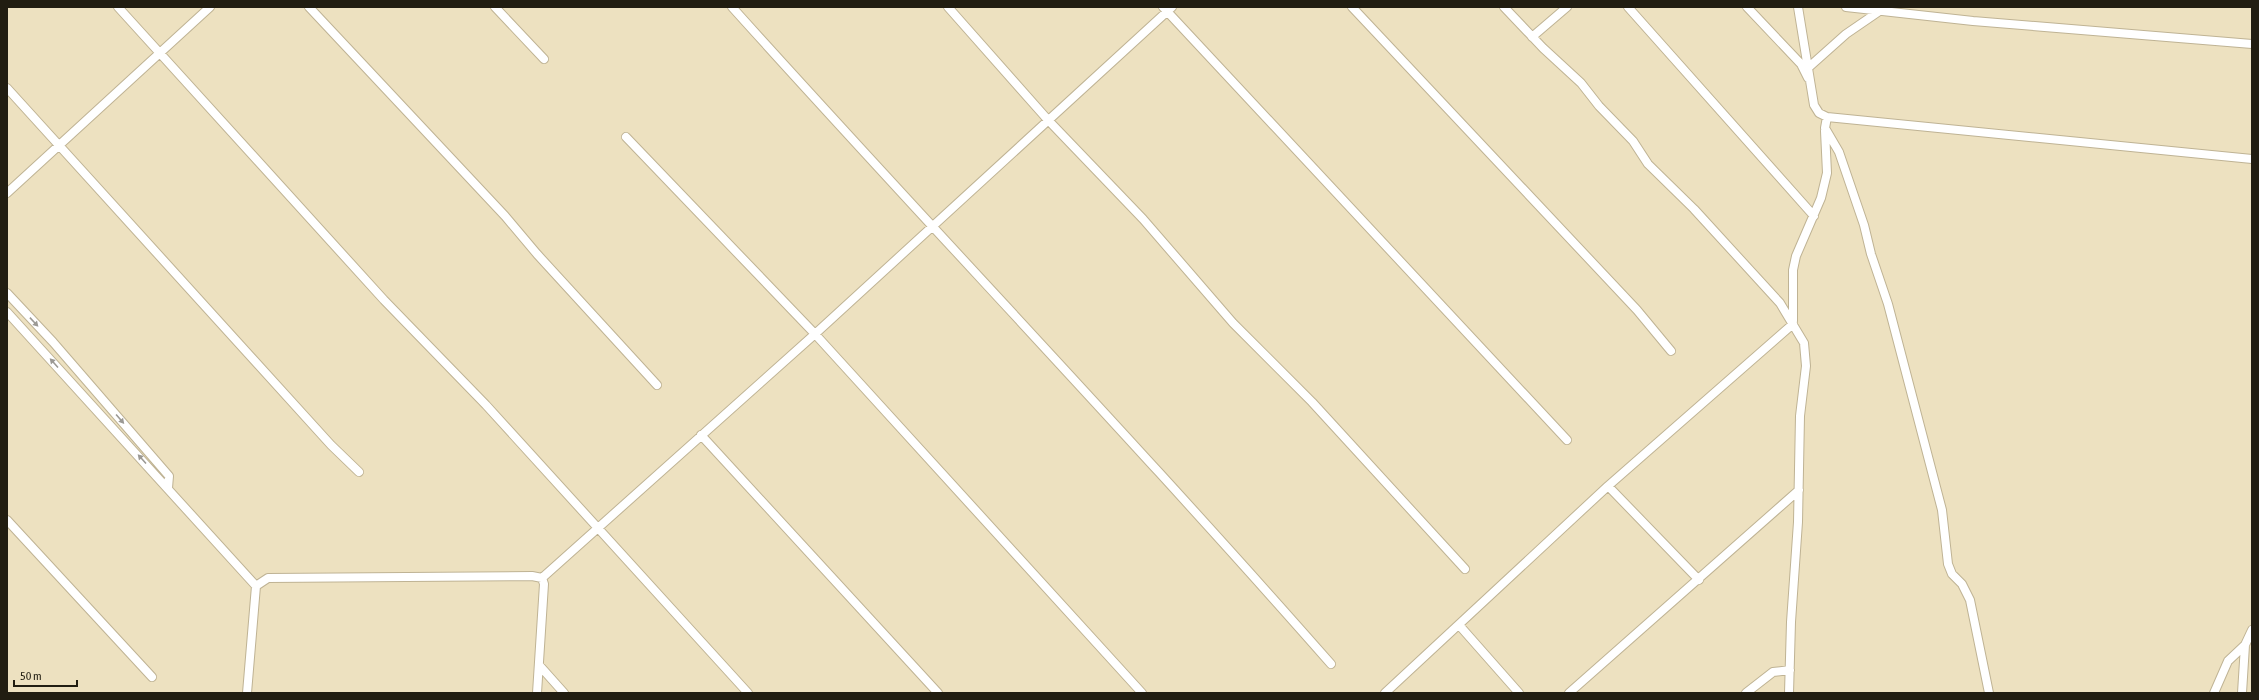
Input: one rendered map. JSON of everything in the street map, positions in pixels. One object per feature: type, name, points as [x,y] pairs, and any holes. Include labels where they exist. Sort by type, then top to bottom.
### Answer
[{"type":"street","points":[[118,7],[384,300],[486,405],[748,693]]},
{"type":"street","points":[[7,193],[210,7]]},
{"type":"street","points":[[309,7],[505,216],[537,254],[657,386]]},
{"type":"street","points":[[495,7],[544,59]]},
{"type":"street","points":[[732,7],[989,289],[1067,370],[1331,664]]},
{"type":"street","points":[[948,7],[1048,120],[1143,219],[1233,323],[1342,434],[1465,569]]},
{"type":"street","points":[[1352,7],[1637,310],[1671,351]]},
{"type":"street","points":[[1504,7],[1532,37],[1581,82],[1599,106],[1634,141],[1648,164],[1694,208],[1780,303],[1804,343],[1806,354],[1800,411],[1799,490],[1789,693]]},
{"type":"street","points":[[1532,37],[1567,7]]},
{"type":"street","points":[[1628,7],[1814,216]]},
{"type":"street","points":[[1747,7],[1800,64],[1809,80]]},
{"type":"street","points":[[1798,7],[1809,67],[1809,80],[1816,110],[1827,117],[2252,160]]},
{"type":"street","points":[[1846,7],[1973,22],[2252,44]]},
{"type":"street","points":[[256,586],[268,578],[524,576],[542,578],[815,334],[1168,8],[1567,440]]},
{"type":"street","points":[[1809,67],[1846,34],[1881,10]]},
{"type":"street","points":[[7,88],[331,445],[359,472]]},
{"type":"street","points":[[1385,693],[1608,486],[1793,323],[1794,270],[1796,256],[1821,198],[1827,173],[1825,128],[1827,117]]},
{"type":"street","points":[[1825,128],[1839,152],[1864,225],[1871,254],[1888,304],[1942,510],[1948,564],[1952,574],[1962,584],[1970,600],[1989,693]]},
{"type":"street","points":[[626,137],[815,334],[1142,693]]},
{"type":"street","points":[[7,293],[52,342],[169,476],[168,488]]},
{"type":"street","points":[[7,312],[256,586],[247,693]]},
{"type":"street","points":[[42,350],[52,342]]},
{"type":"street","points":[[701,435],[938,693]]},
{"type":"street","points":[[1608,486],[1699,580]]},
{"type":"street","points":[[1569,693],[1699,580],[1799,490]]},
{"type":"street","points":[[7,520],[152,677]]},
{"type":"street","points":[[537,693],[544,589],[542,578]]},
{"type":"street","points":[[1459,625],[1519,693]]},
{"type":"street","points":[[2242,693],[2245,645],[2252,630]]},
{"type":"street","points":[[2214,693],[2228,661],[2245,645]]},
{"type":"street","points":[[539,665],[564,693]]},
{"type":"street","points":[[1746,693],[1773,672],[1790,670]]}]
